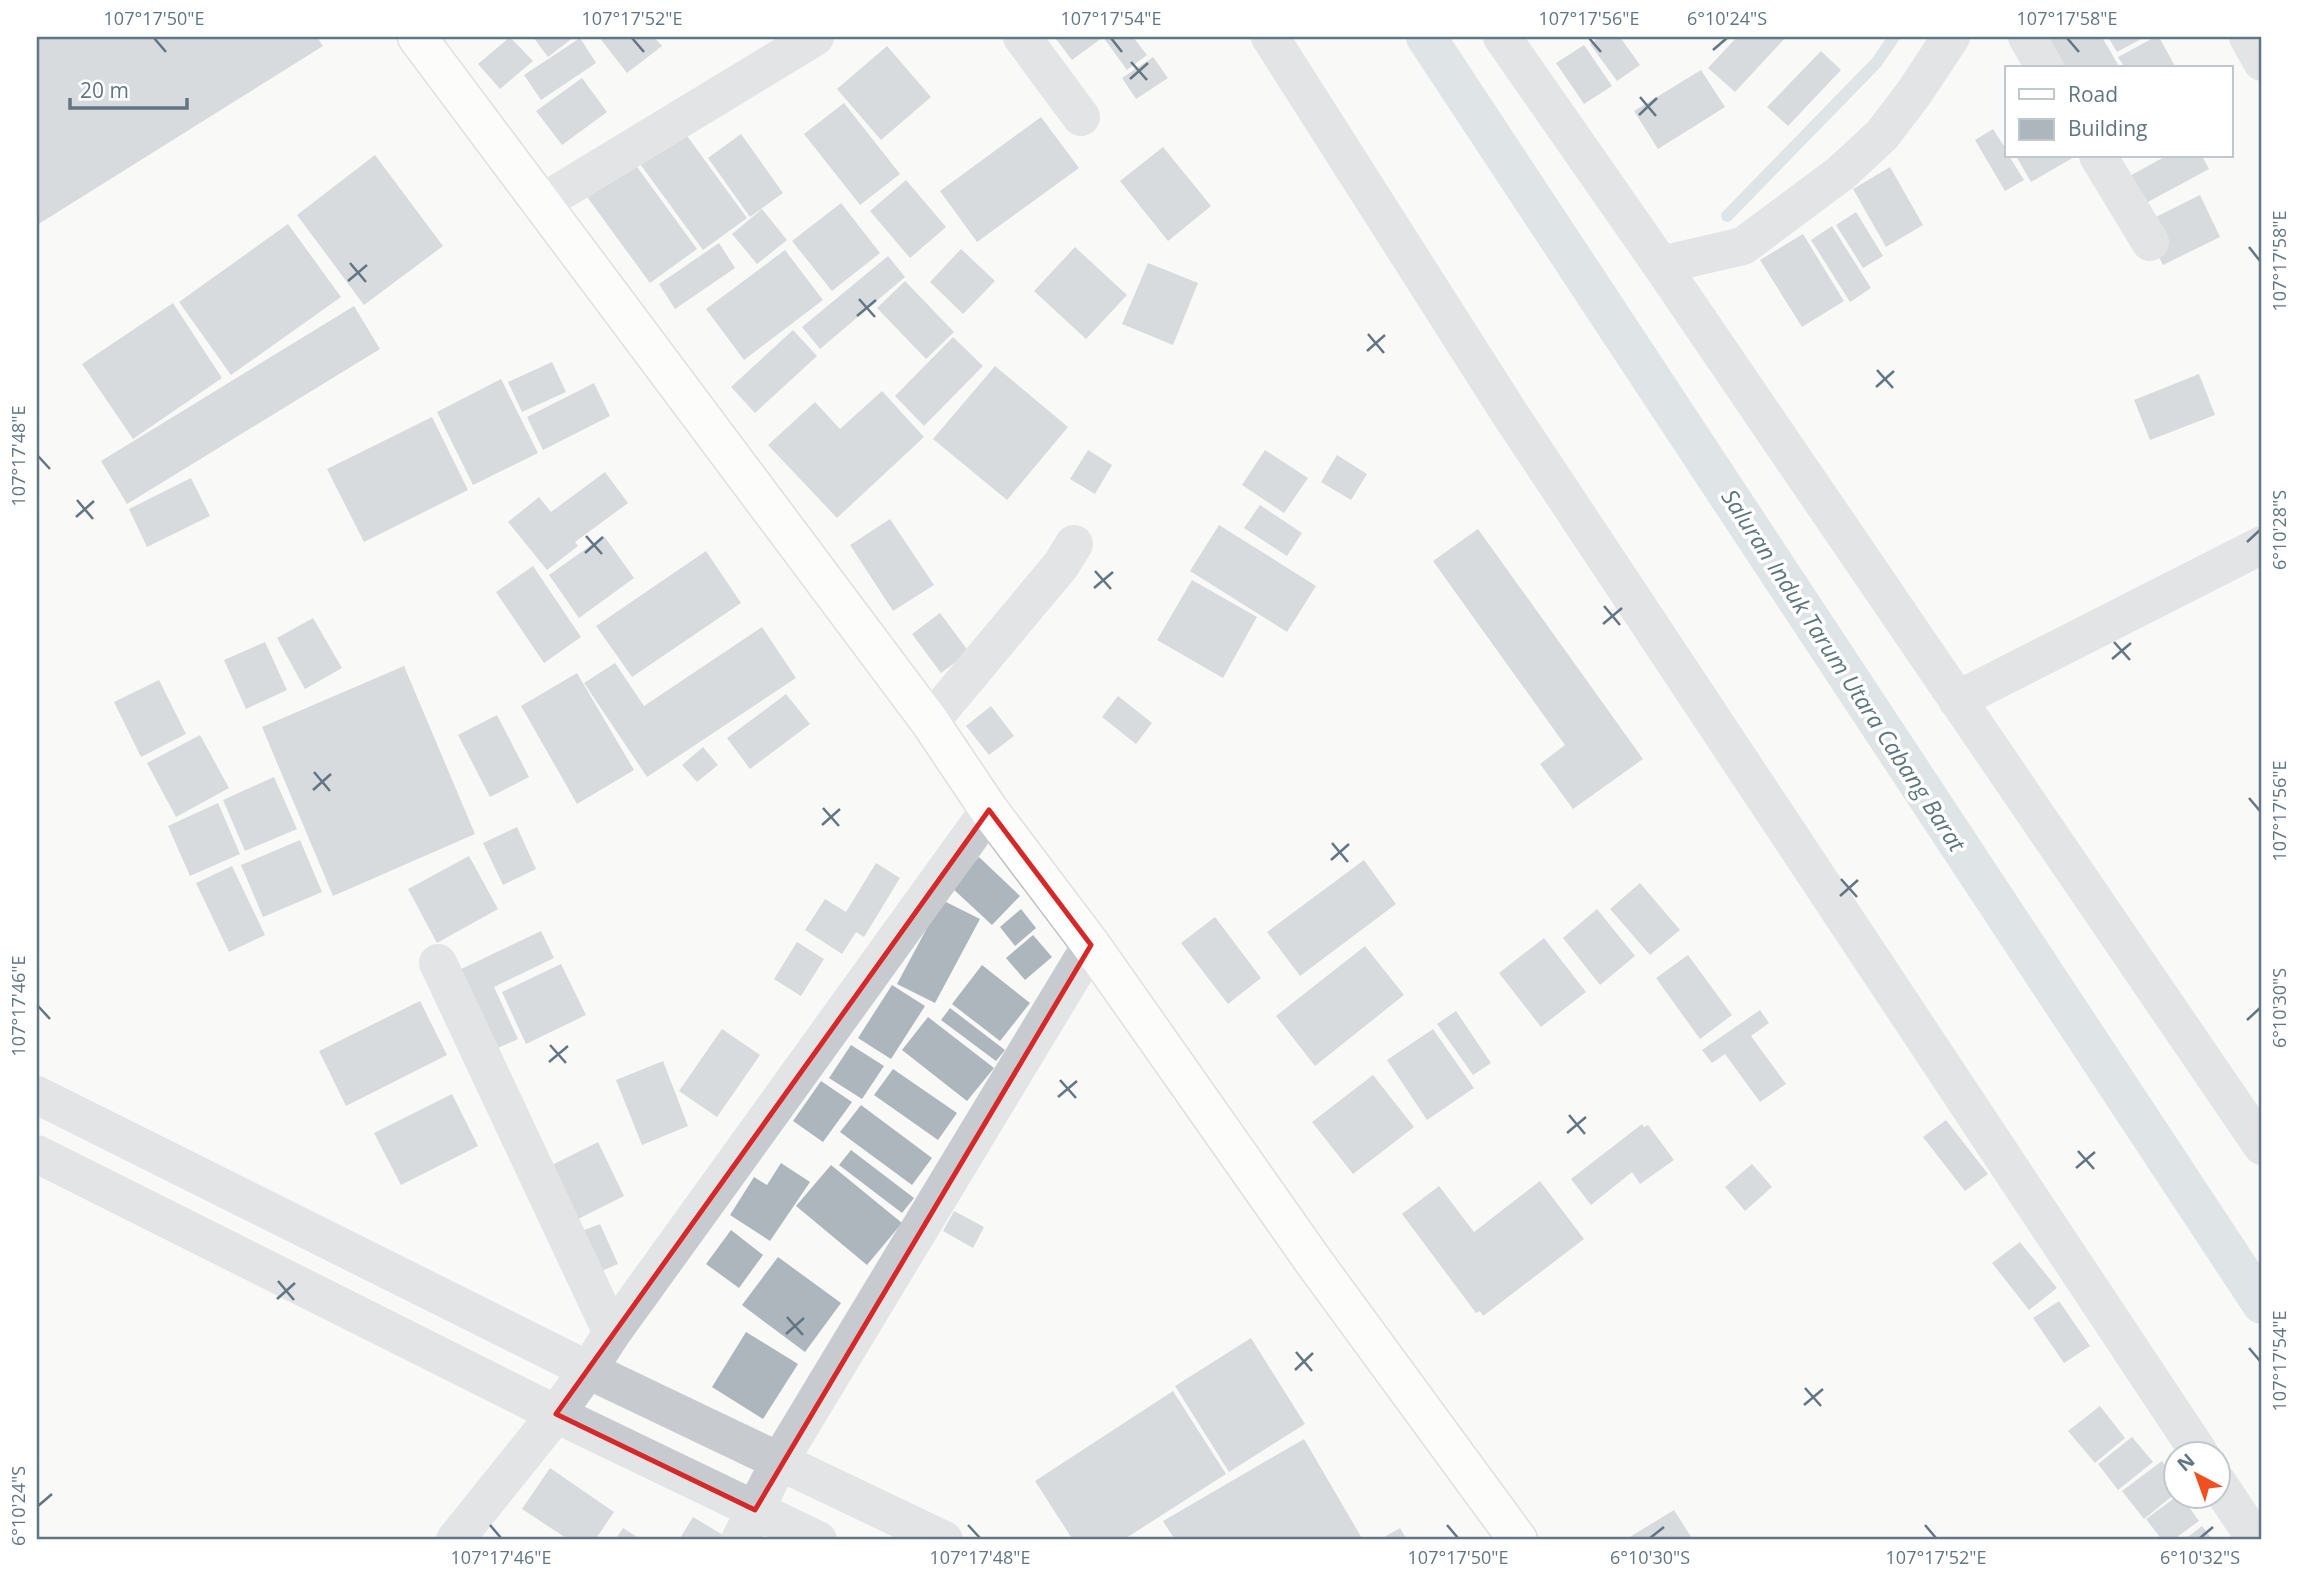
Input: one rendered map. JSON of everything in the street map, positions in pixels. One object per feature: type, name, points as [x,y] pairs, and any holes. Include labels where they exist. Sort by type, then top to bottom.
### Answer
[{"type":"main road","points":[[417,37],[930,722],[989,810],[1091,945],[1314,1262],[1518,1540]]},
{"type":"street","points":[[540,204],[815,37]]},
{"type":"street","points":[[1022,37],[1081,117]]},
{"type":"street","points":[[1270,37],[1508,411],[2191,1440]]},
{"type":"street","points":[[1502,37],[1661,265],[2262,1146]]},
{"type":"street","points":[[1661,265],[1743,246],[1842,173],[1882,135],[1951,37]]},
{"type":"street","points":[[2026,37],[2044,66]]},
{"type":"street","points":[[2248,37],[2262,62]]},
{"type":"street","points":[[2099,158],[2150,243]]},
{"type":"street","points":[[930,722],[1061,565],[1074,544]]},
{"type":"street","points":[[1957,700],[2262,545]]},
{"type":"street","points":[[455,1540],[556,1414],[989,810]]},
{"type":"street","points":[[748,1525],[780,1460],[1091,945]]},
{"type":"street","points":[[438,963],[612,1333]]},
{"type":"street","points":[[37,1095],[588,1370],[944,1540]]},
{"type":"street","points":[[37,1154],[556,1414],[748,1525],[818,1540]]},
{"type":"street","points":[[2232,1504],[2256,1540]]},
{"type":"highlighted area","points":[[989,810],[1091,945],[755,1510],[556,1414]]},
{"type":"building","points":[[37,37],[317,37],[323,46],[37,225]]},
{"type":"building","points":[[510,37],[533,61],[500,89],[478,64]]},
{"type":"building","points":[[533,37],[574,37],[548,57]]},
{"type":"building","points":[[599,37],[654,37],[662,46],[627,73]]},
{"type":"building","points":[[1103,37],[1133,37],[1147,55],[1127,70]]},
{"type":"building","points":[[1600,37],[1620,37],[1640,65],[1617,81],[1590,44]]},
{"type":"building","points":[[1737,37],[1786,37],[1735,92],[1708,68]]},
{"type":"building","points":[[2044,37],[2102,37],[2119,66],[2061,66]]},
{"type":"building","points":[[2108,37],[2145,37],[2117,52]]},
{"type":"building","points":[[2159,37],[2175,66],[2124,66],[2118,57]]},
{"type":"building","points":[[580,38],[596,63],[541,100],[524,75]]},
{"type":"building","points":[[1102,38],[1072,60],[1056,39]]},
{"type":"building","points":[[1584,45],[1612,86],[1584,104],[1556,63]]},
{"type":"building","points":[[887,46],[931,97],[881,140],[837,89]]},
{"type":"building","points":[[1821,51],[1841,70],[1788,126],[1767,107]]},
{"type":"building","points":[[1153,57],[1168,78],[1136,99],[1122,78]]},
{"type":"building","points":[[1701,70],[1725,107],[1658,149],[1634,111]]},
{"type":"building","points":[[582,78],[607,112],[562,145],[536,111]]},
{"type":"building","points":[[844,103],[900,174],[860,205],[804,134]]},
{"type":"building","points":[[1041,117],[1079,168],[977,242],[940,191]]},
{"type":"building","points":[[679,125],[747,218],[703,250],[635,157]]},
{"type":"building","points":[[1993,129],[2005,148],[2005,158],[2010,158],[2024,180],[2005,191],[1975,140]]},
{"type":"building","points":[[741,134],[783,193],[750,217],[708,158]]},
{"type":"building","points":[[1163,147],[1211,206],[1168,241],[1120,181]]},
{"type":"building","points":[[375,155],[443,246],[364,305],[297,215]]},
{"type":"building","points":[[629,156],[697,249],[650,283],[582,190]]},
{"type":"building","points":[[2017,158],[2073,158],[2031,182]]},
{"type":"building","points":[[2162,158],[2203,158],[2209,169],[2133,210],[2117,183]]},
{"type":"building","points":[[1890,167],[1923,225],[1886,247],[1853,189]]},
{"type":"building","points":[[906,180],[946,227],[910,258],[870,211]]},
{"type":"building","points":[[2200,195],[2220,237],[2163,265],[2142,224]]},
{"type":"building","points":[[841,203],[880,253],[832,291],[792,241]]},
{"type":"building","points":[[762,209],[787,240],[757,264],[732,234]]},
{"type":"building","points":[[1856,212],[1883,256],[1863,268],[1836,225]]},
{"type":"building","points":[[288,224],[341,297],[231,375],[179,302]]},
{"type":"building","points":[[1832,226],[1871,288],[1850,302],[1811,240]]},
{"type":"building","points":[[1803,234],[1844,301],[1802,327],[1760,260]]},
{"type":"building","points":[[719,243],[735,268],[675,309],[659,284]]},
{"type":"building","points":[[1075,247],[1127,295],[1086,339],[1034,291]]},
{"type":"building","points":[[961,249],[995,281],[963,314],[930,282]]},
{"type":"building","points":[[785,250],[823,300],[744,360],[706,309]]},
{"type":"building","points":[[888,256],[905,277],[820,349],[802,327]]},
{"type":"building","points":[[1148,263],[1198,283],[1173,345],[1122,324]]},
{"type":"building","points":[[905,281],[954,332],[926,359],[877,308]]},
{"type":"building","points":[[173,303],[222,378],[133,439],[82,364]]},
{"type":"building","points":[[354,306],[380,349],[127,504],[101,461]]},
{"type":"building","points":[[793,330],[817,356],[755,413],[731,387]]},
{"type":"building","points":[[953,337],[983,366],[924,426],[895,396]]},
{"type":"building","points":[[552,362],[566,392],[522,412],[508,382]]},
{"type":"building","points":[[995,366],[1068,427],[1007,500],[933,439]]},
{"type":"building","points":[[2199,374],[2215,415],[2150,440],[2134,400]]},
{"type":"building","points":[[501,379],[538,453],[473,485],[437,412]]},
{"type":"building","points":[[594,383],[610,416],[543,450],[527,417]]},
{"type":"building","points":[[882,391],[924,437],[837,518],[768,445],[815,402],[840,429]]},
{"type":"building","points":[[432,417],[468,490],[364,542],[327,469]]},
{"type":"building","points":[[1088,450],[1112,465],[1095,494],[1070,479]]},
{"type":"building","points":[[1265,450],[1308,478],[1284,513],[1242,485]]},
{"type":"building","points":[[1337,455],[1367,474],[1351,500],[1321,482]]},
{"type":"building","points":[[605,472],[628,503],[575,542],[578,546],[547,570],[508,522],[539,497],[551,512]]},
{"type":"building","points":[[191,478],[210,516],[147,547],[129,509]]},
{"type":"building","points":[[1260,505],[1302,533],[1287,556],[1244,528]]},
{"type":"building","points":[[890,519],[934,585],[893,611],[850,545]]},
{"type":"building","points":[[1219,525],[1316,586],[1287,632],[1190,571]]},
{"type":"building","points":[[1478,529],[1643,759],[1573,809],[1540,764],[1565,745],[1433,561]]},
{"type":"building","points":[[604,536],[634,578],[579,618],[549,575]]},
{"type":"building","points":[[706,551],[741,603],[632,677],[596,626]]},
{"type":"building","points":[[533,566],[581,637],[544,663],[496,592]]},
{"type":"building","points":[[1192,580],[1257,617],[1223,678],[1157,640]]},
{"type":"building","points":[[940,613],[969,652],[941,673],[912,634]]},
{"type":"building","points":[[313,618],[342,668],[305,689],[277,638]]},
{"type":"building","points":[[762,627],[796,678],[647,777],[584,683],[615,663],[644,706]]},
{"type":"building","points":[[265,642],[287,690],[246,709],[224,660]]},
{"type":"building","points":[[404,666],[475,834],[333,896],[262,727]]},
{"type":"building","points":[[577,673],[634,770],[577,804],[521,706]]},
{"type":"building","points":[[159,680],[186,734],[141,757],[114,702]]},
{"type":"building","points":[[786,694],[810,724],[750,769],[727,738]]},
{"type":"building","points":[[1118,696],[1152,723],[1136,744],[1102,717]]},
{"type":"building","points":[[991,706],[1014,736],[989,755],[966,726]]},
{"type":"building","points":[[497,715],[529,777],[490,797],[458,735]]},
{"type":"building","points":[[200,735],[229,788],[176,817],[147,763]]},
{"type":"building","points":[[703,747],[718,765],[697,782],[682,765]]},
{"type":"building","points":[[274,777],[297,829],[245,851],[223,800]]},
{"type":"building","points":[[218,803],[240,854],[190,876],[168,826]]},
{"type":"building","points":[[517,827],[536,869],[503,885],[483,843]]},
{"type":"building","points":[[300,840],[322,892],[263,917],[241,865]]},
{"type":"building","points":[[469,856],[498,909],[437,943],[408,889]]},
{"type":"building","points":[[979,857],[1020,896],[992,925],[951,887]]},
{"type":"building","points":[[1364,860],[1396,904],[1300,976],[1267,932]]},
{"type":"building","points":[[876,863],[900,878],[864,937],[856,932],[842,954],[805,930],[825,899],[846,912]]},
{"type":"building","points":[[232,866],[265,935],[229,952],[196,883]]},
{"type":"building","points":[[1640,883],[1680,930],[1650,955],[1610,909]]},
{"type":"building","points":[[942,900],[980,919],[935,1003],[897,984]]},
{"type":"building","points":[[1021,909],[1036,928],[1015,946],[1000,927]]},
{"type":"building","points":[[1597,909],[1635,956],[1600,985],[1563,938]]},
{"type":"building","points":[[1215,917],[1261,978],[1228,1004],[1181,943]]},
{"type":"building","points":[[541,931],[554,958],[494,987],[518,1039],[491,1051],[455,972]]},
{"type":"building","points":[[1033,935],[1052,957],[1025,980],[1006,958]]},
{"type":"building","points":[[1544,938],[1586,992],[1541,1027],[1499,973]]},
{"type":"building","points":[[797,942],[824,959],[801,996],[774,979]]},
{"type":"building","points":[[1365,946],[1404,995],[1315,1066],[1276,1016]]},
{"type":"building","points":[[1688,955],[1732,1015],[1700,1039],[1656,978]]},
{"type":"building","points":[[561,964],[586,1015],[526,1044],[502,992]]},
{"type":"building","points":[[982,965],[1030,1003],[1000,1041],[952,1004]]},
{"type":"building","points":[[892,985],[925,1006],[891,1059],[858,1038]]},
{"type":"building","points":[[420,1001],[447,1055],[346,1106],[319,1051]]},
{"type":"building","points":[[950,1008],[1005,1050],[996,1061],[941,1020]]},
{"type":"building","points":[[1760,1010],[1769,1023],[1751,1036],[1786,1084],[1760,1102],[1725,1054],[1712,1063],[1702,1050]]},
{"type":"building","points":[[1456,1011],[1491,1063],[1473,1075],[1437,1024]]},
{"type":"building","points":[[928,1017],[994,1068],[967,1101],[902,1050]]},
{"type":"building","points":[[722,1029],[760,1055],[717,1117],[679,1091]]},
{"type":"building","points":[[1433,1029],[1474,1088],[1427,1120],[1387,1060]]},
{"type":"building","points":[[851,1045],[884,1066],[862,1099],[829,1078]]},
{"type":"building","points":[[663,1061],[688,1126],[642,1145],[616,1080]]},
{"type":"building","points":[[893,1069],[957,1113],[938,1140],[874,1095]]},
{"type":"building","points":[[1373,1075],[1414,1127],[1353,1174],[1312,1122]]},
{"type":"building","points":[[821,1081],[852,1102],[823,1142],[793,1121]]},
{"type":"building","points":[[452,1094],[478,1146],[401,1185],[374,1133]]},
{"type":"building","points":[[861,1105],[932,1158],[912,1185],[840,1132]]},
{"type":"building","points":[[1946,1120],[1988,1174],[1965,1191],[1923,1137]]},
{"type":"building","points":[[1642,1124],[1644,1127],[1648,1125],[1674,1160],[1640,1184],[1632,1172],[1591,1205],[1571,1179]]},
{"type":"building","points":[[598,1142],[624,1196],[574,1221],[548,1167]]},
{"type":"building","points":[[851,1150],[914,1198],[902,1213],[839,1165]]},
{"type":"building","points":[[781,1163],[810,1182],[770,1241],[730,1215],[754,1177],[767,1185]]},
{"type":"building","points":[[1752,1164],[1772,1187],[1745,1211],[1725,1187]]},
{"type":"building","points":[[831,1165],[902,1223],[867,1265],[796,1206]]},
{"type":"building","points":[[1540,1181],[1584,1239],[1483,1316],[1480,1311],[1476,1313],[1402,1214],[1439,1186],[1474,1232]]},
{"type":"building","points":[[954,1211],[984,1227],[973,1248],[943,1231]]},
{"type":"building","points":[[600,1224],[618,1264],[594,1274],[576,1233]]},
{"type":"building","points":[[731,1230],[763,1255],[739,1288],[706,1264]]},
{"type":"building","points":[[2020,1242],[2057,1288],[2029,1310],[1992,1263]]},
{"type":"building","points":[[778,1257],[841,1303],[805,1352],[742,1305]]},
{"type":"building","points":[[2059,1301],[2090,1346],[2064,1363],[2033,1318]]},
{"type":"building","points":[[746,1332],[798,1364],[763,1419],[712,1387]]},
{"type":"building","points":[[1251,1338],[1305,1424],[1229,1472],[1175,1386]]},
{"type":"building","points":[[1173,1391],[1226,1474],[1123,1540],[1073,1540],[1035,1481]]},
{"type":"building","points":[[2100,1406],[2125,1438],[2095,1463],[2068,1431]]},
{"type":"building","points":[[2132,1437],[2153,1462],[2118,1490],[2098,1464]]},
{"type":"building","points":[[1304,1439],[1363,1540],[1175,1540],[1163,1521]]},
{"type":"building","points":[[2162,1461],[2162,1504],[2144,1519],[2122,1491]]},
{"type":"building","points":[[550,1468],[614,1512],[595,1540],[569,1540],[522,1509]]},
{"type":"building","points":[[2162,1507],[2162,1510],[2191,1510],[2199,1521],[2173,1540],[2162,1540],[2146,1519]]},
{"type":"building","points":[[1674,1510],[1693,1540],[1625,1540]]},
{"type":"building","points":[[693,1517],[723,1535],[719,1540],[679,1540]]},
{"type":"building","points":[[2202,1526],[2213,1540],[2184,1540]]},
{"type":"building","points":[[623,1528],[642,1540],[615,1540]]},
{"type":"building","points":[[1400,1528],[1407,1540],[1379,1540]]},
{"type":"waterway","name":"Saluran Induk Tarum Utara Cabang Barat","points":[[1426,37],[2262,1304]]},
{"type":"waterway","points":[[1727,216],[1877,62],[1894,37]]}]
